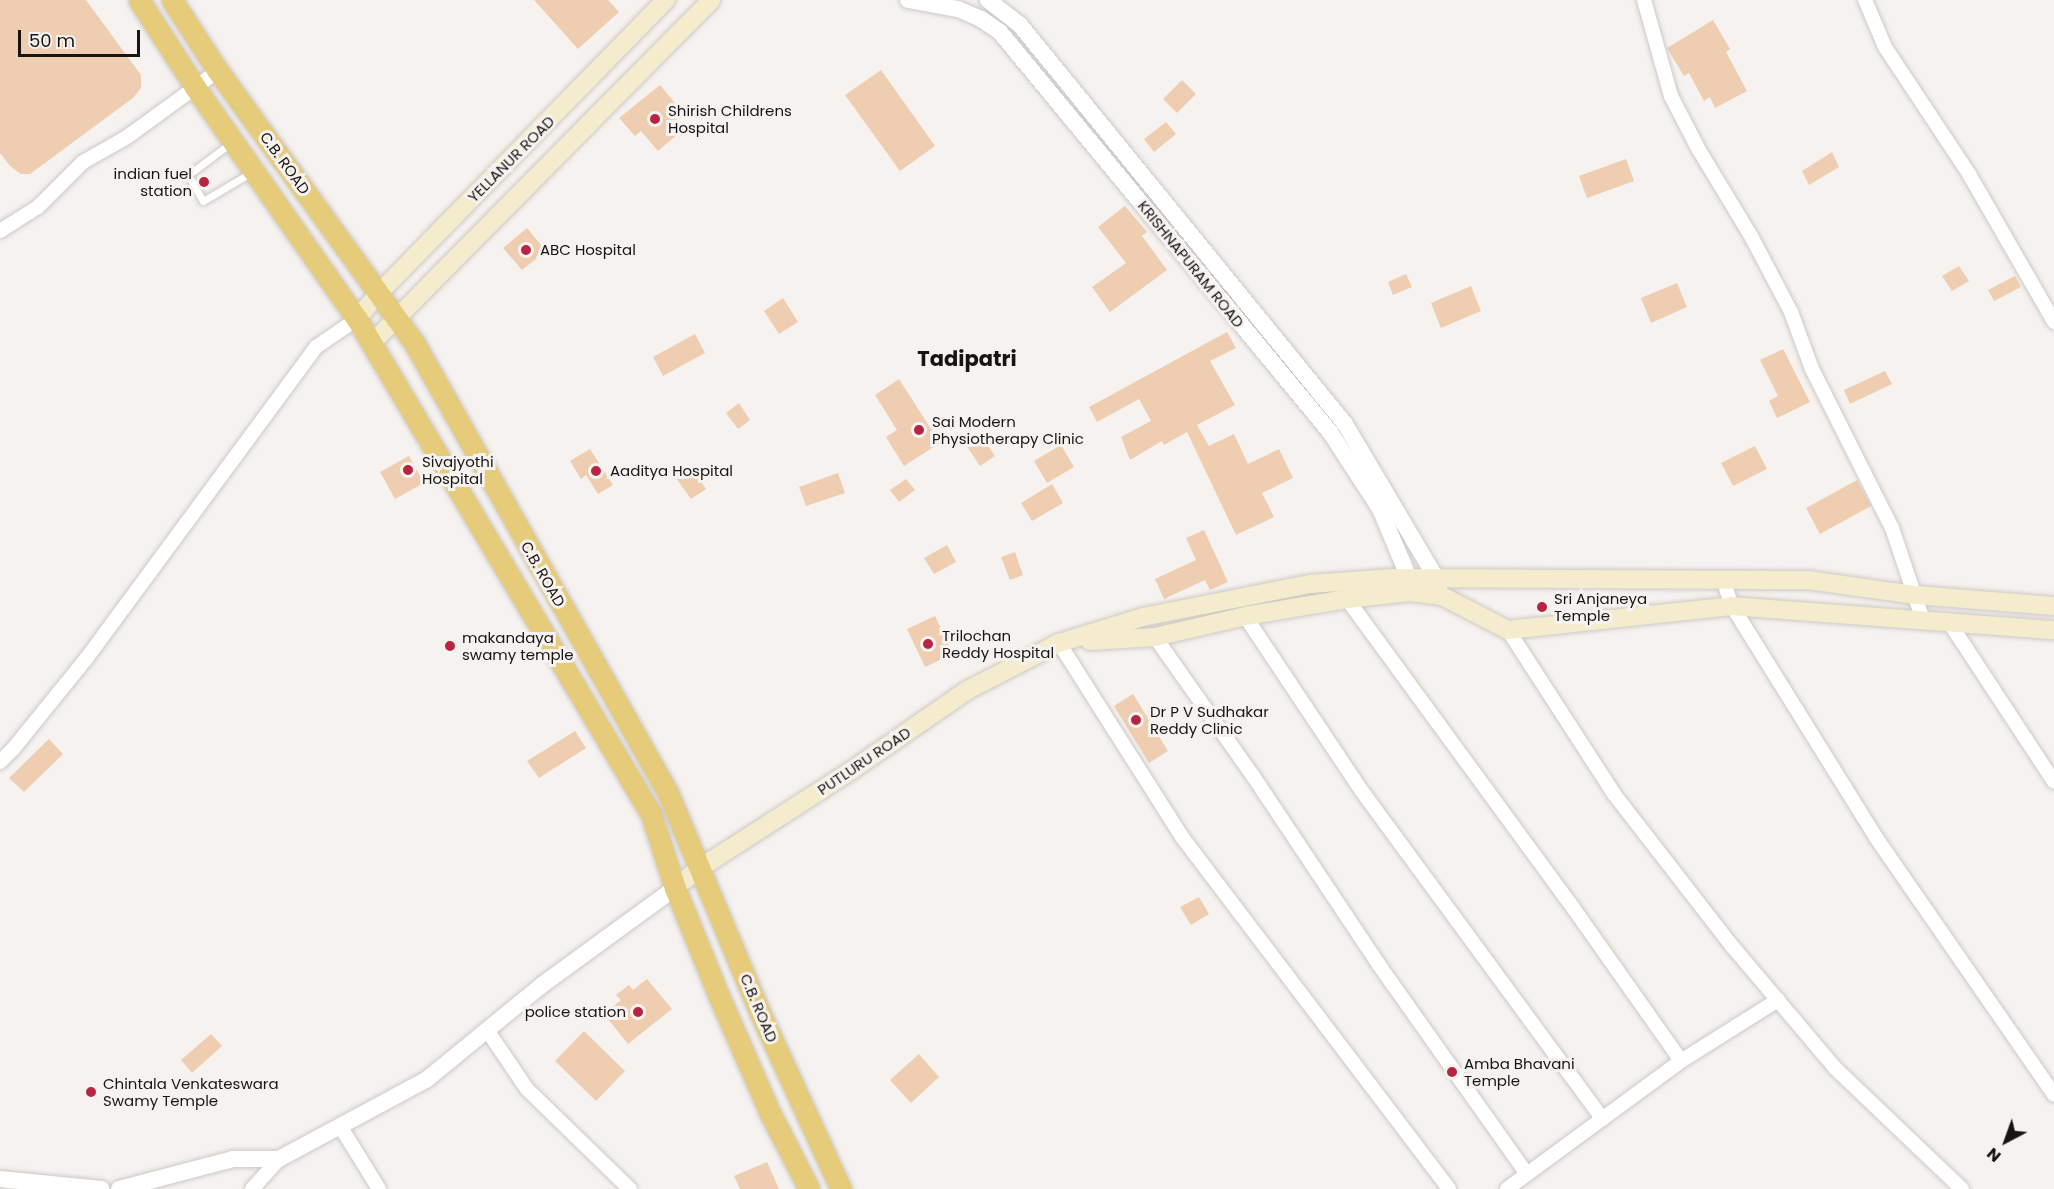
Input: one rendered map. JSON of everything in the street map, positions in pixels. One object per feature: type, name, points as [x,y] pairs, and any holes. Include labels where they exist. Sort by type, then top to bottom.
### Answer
[{"type":"highway","points":[[139,0],[195,87],[357,319],[651,814],[675,888],[770,1113],[809,1189]]},
{"type":"highway","name":"C.B. ROAD","points":[[172,0],[218,71],[416,346],[668,792],[760,1013],[841,1189]]},
{"type":"main road","name":"YELLANUR ROAD","points":[[357,319],[379,293],[666,0]]},
{"type":"main road","points":[[372,344],[711,0]]},
{"type":"main road","points":[[1059,643],[1143,617],[1310,584],[1439,587],[1723,579],[1808,580],[1915,595],[2054,606]]},
{"type":"main road","points":[[1059,643],[1155,637],[1245,616],[1347,599],[1410,585]]},
{"type":"main road","points":[[1439,587],[1508,630],[1732,606],[2054,630]]},
{"type":"main road","name":"PUTLURU ROAD","points":[[675,888],[700,868],[855,768],[966,691],[1059,643]]},
{"type":"street","name":"KRISHNAPURAM ROAD","points":[[908,0],[958,9],[981,19],[1000,32],[1329,432],[1380,509],[1410,585]]},
{"type":"street","name":"KRISHNAPURAM ROAD","points":[[988,0],[1020,25],[1345,424],[1439,587]]},
{"type":"street","points":[[1644,0],[1671,96],[1699,150],[1752,238],[1791,312],[1812,369],[1892,528],[1923,620]]},
{"type":"street","points":[[1865,0],[1885,47],[1969,174],[2054,322]]},
{"type":"street","points":[[0,231],[38,207],[83,162],[127,137],[218,71]]},
{"type":"street","points":[[0,762],[86,659],[316,347],[357,319]]},
{"type":"street","points":[[1723,579],[1732,606],[1877,839],[2054,1095]]},
{"type":"street","points":[[1347,599],[1569,902],[1681,1061]]},
{"type":"street","points":[[1245,616],[1361,790],[1603,1119]]},
{"type":"street","points":[[1949,622],[2054,782]]},
{"type":"street","points":[[1508,630],[1614,794],[1778,1000],[1836,1069],[1962,1189]]},
{"type":"street","points":[[1155,637],[1253,776],[1379,965],[1527,1174]]},
{"type":"street","points":[[1059,643],[1182,837],[1449,1189]]},
{"type":"street","points":[[252,1189],[279,1159],[426,1080],[542,985],[675,888]]},
{"type":"street","points":[[1507,1189],[1681,1061],[1778,1000]]},
{"type":"street","points":[[487,1030],[527,1089],[630,1189]]},
{"type":"street","points":[[340,1126],[379,1189]]},
{"type":"street","points":[[119,1189],[232,1159],[279,1159]]},
{"type":"street","points":[[0,1179],[60,1183],[102,1189]]},
{"type":"lane","points":[[234,141],[188,175],[202,201],[254,171]]},
{"type":"building","points":[[0,0],[86,0],[141,75],[141,88],[133,98],[30,174],[21,174],[10,166],[0,153]]},
{"type":"building","points":[[534,0],[608,0],[619,12],[578,49]]},
{"type":"building","points":[[1713,20],[1730,49],[1726,52],[1747,91],[1715,108],[1710,97],[1704,101],[1689,73],[1684,76],[1667,48]]},
{"type":"building","points":[[881,70],[935,146],[900,171],[845,95]]},
{"type":"building","points":[[1182,80],[1196,94],[1177,113],[1163,99]]},
{"type":"building","points":[[660,85],[684,114],[676,120],[684,129],[658,151],[641,131],[635,136],[619,118]]},
{"type":"building","points":[[1166,122],[1176,134],[1154,152],[1144,139]]},
{"type":"building","points":[[1832,152],[1839,167],[1809,185],[1802,171]]},
{"type":"building","points":[[1626,159],[1634,181],[1587,198],[1579,176]]},
{"type":"building","points":[[1125,206],[1147,232],[1142,236],[1167,270],[1110,312],[1092,287],[1126,263],[1098,227]]},
{"type":"building","points":[[527,228],[546,251],[522,270],[503,248]]},
{"type":"building","points":[[1959,266],[1969,281],[1952,291],[1942,276]]},
{"type":"building","points":[[1406,274],[1412,287],[1393,295],[1388,282]]},
{"type":"building","points":[[2015,276],[2021,287],[1994,301],[1988,290]]},
{"type":"building","points":[[1677,283],[1687,307],[1651,323],[1641,298]]},
{"type":"building","points":[[1471,286],[1481,311],[1441,328],[1431,303]]},
{"type":"building","points":[[783,298],[798,322],[779,334],[764,311]]},
{"type":"building","points":[[1227,332],[1236,348],[1210,361],[1235,405],[1197,425],[1209,446],[1234,434],[1248,464],[1279,449],[1293,478],[1262,493],[1274,517],[1236,535],[1187,432],[1164,445],[1162,441],[1130,460],[1121,437],[1151,421],[1139,399],[1097,422],[1089,407]]},
{"type":"building","points":[[695,334],[705,353],[663,376],[653,357]]},
{"type":"building","points":[[1783,349],[1810,402],[1777,418],[1769,401],[1778,396],[1760,360]]},
{"type":"building","points":[[1885,371],[1892,384],[1850,404],[1844,390]]},
{"type":"building","points":[[899,379],[940,443],[904,466],[886,437],[897,430],[875,395]]},
{"type":"building","points":[[739,403],[750,420],[738,429],[726,413]]},
{"type":"building","points":[[981,435],[995,456],[980,466],[966,445]]},
{"type":"building","points":[[1061,445],[1074,467],[1047,483],[1034,461]]},
{"type":"building","points":[[1755,446],[1767,469],[1733,486],[1721,463]]},
{"type":"building","points":[[590,449],[613,485],[598,494],[586,475],[581,479],[570,461]]},
{"type":"building","points":[[409,456],[424,483],[395,499],[380,472]]},
{"type":"building","points":[[692,468],[706,489],[691,499],[676,478]]},
{"type":"building","points":[[838,473],[845,493],[806,506],[799,487]]},
{"type":"building","points":[[906,479],[915,490],[899,502],[890,490]]},
{"type":"building","points":[[1857,480],[1871,506],[1820,534],[1806,508]]},
{"type":"building","points":[[1052,484],[1063,503],[1032,521],[1021,503]]},
{"type":"building","points":[[1204,530],[1228,582],[1210,590],[1205,580],[1164,599],[1155,579],[1196,560],[1186,538]]},
{"type":"building","points":[[947,545],[956,562],[934,574],[924,558]]},
{"type":"building","points":[[1015,552],[1023,575],[1010,580],[1001,557]]},
{"type":"building","points":[[935,616],[953,654],[925,667],[907,629]]},
{"type":"building","points":[[1133,694],[1168,751],[1149,763],[1114,706]]},
{"type":"building","points":[[575,731],[586,748],[539,778],[527,761]]},
{"type":"building","points":[[49,739],[63,754],[24,792],[9,778]]},
{"type":"building","points":[[1199,897],[1209,914],[1191,925],[1180,907]]},
{"type":"building","name":"police station","points":[[647,979],[672,1009],[628,1044],[604,1014],[621,1000],[616,995],[629,985],[633,990]]},
{"type":"building","points":[[584,1031],[625,1071],[596,1101],[555,1061]]},
{"type":"building","points":[[211,1034],[222,1046],[192,1073],[181,1060]]},
{"type":"building","points":[[919,1054],[939,1077],[911,1103],[890,1080]]},
{"type":"building","points":[[767,1162],[779,1189],[740,1189],[734,1176]]},
{"type":"place","name":"Shirish Childrens Hospital","points":[[655,119]]},
{"type":"place","name":"indian fuel station","points":[[204,182]]},
{"type":"place","name":"ABC Hospital","points":[[526,250]]},
{"type":"place","name":"Sai Modern Physiotherapy Clinic","points":[[919,430]]},
{"type":"place","name":"Sivajyothi Hospital","points":[[408,470]]},
{"type":"place","name":"Aaditya Hospital","points":[[596,471]]},
{"type":"place","name":"Sri Anjaneya Temple","points":[[1542,607]]},
{"type":"place","name":"Trilochan Reddy Hospital","points":[[928,644]]},
{"type":"place","name":"makandaya swamy temple","points":[[450,646]]},
{"type":"place","name":"Dr P V Sudhakar Reddy Clinic","points":[[1136,720]]},
{"type":"place","name":"police station","points":[[638,1012]]},
{"type":"place","name":"Amba Bhavani Temple","points":[[1452,1072]]},
{"type":"place","name":"Chintala Venkateswara Swamy Temple","points":[[91,1092]]},
{"type":"district","name":"Tadipatri","points":[[967,359]]}]
